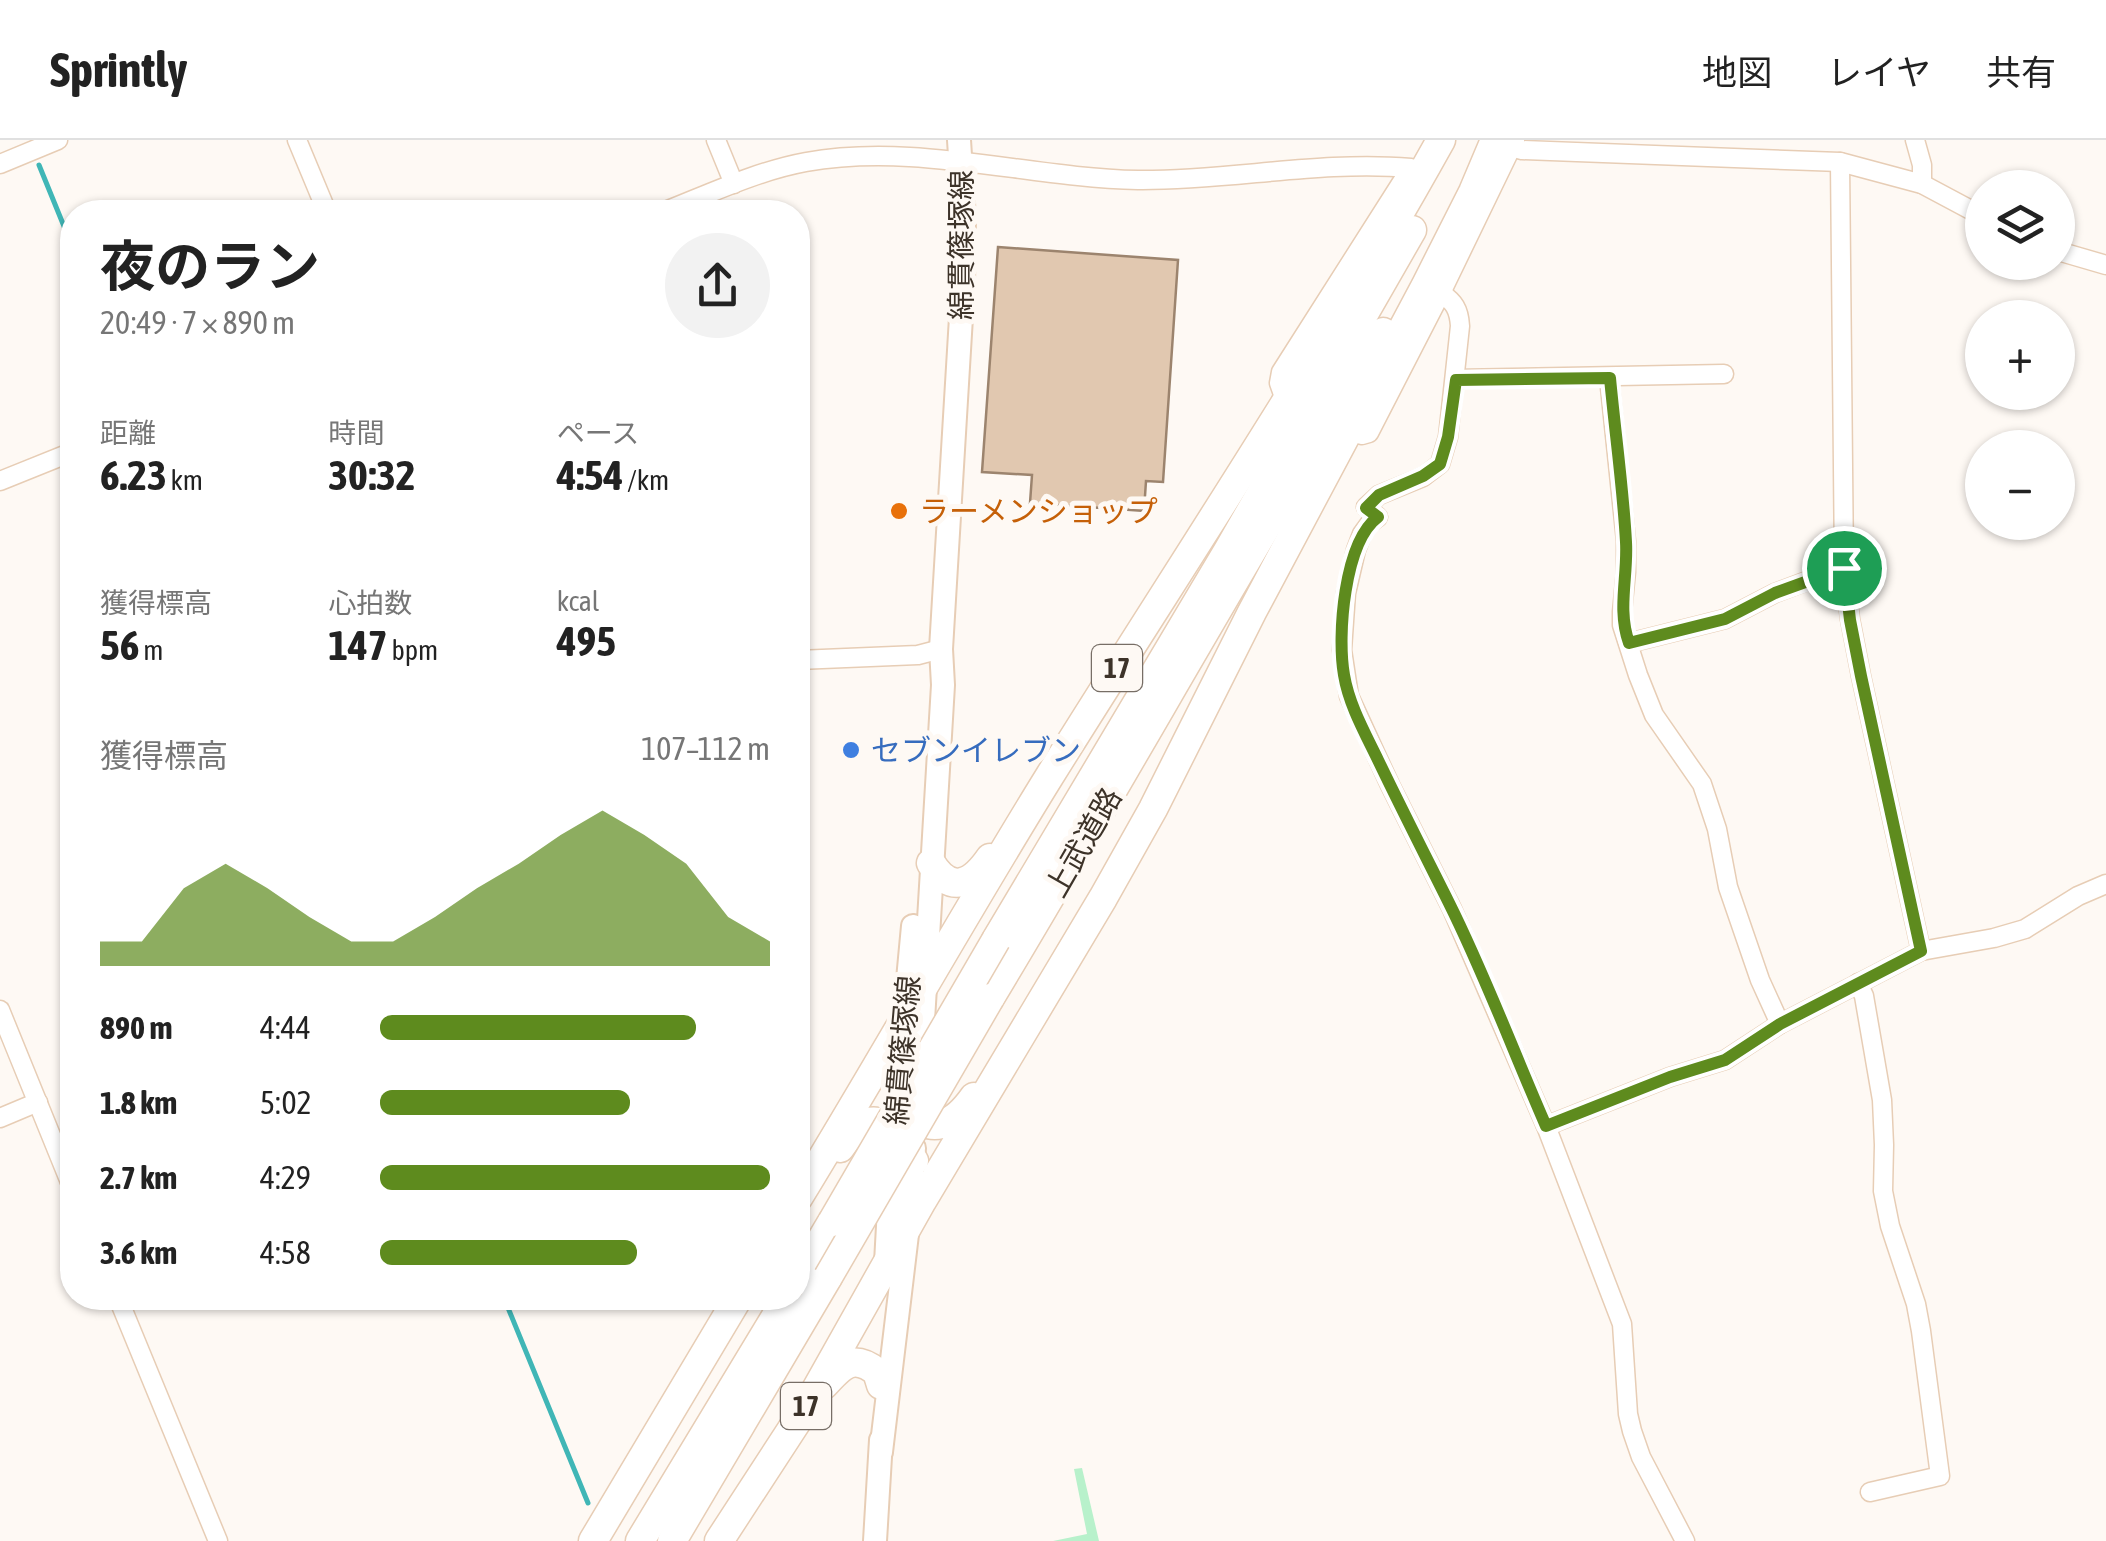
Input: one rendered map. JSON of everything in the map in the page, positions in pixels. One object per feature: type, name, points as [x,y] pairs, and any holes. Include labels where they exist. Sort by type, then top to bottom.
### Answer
[{"type":"highway","name":"17","points":[[810,1178],[1047,781],[1387,238],[1441,140]]},
{"type":"highway","name":"上武道路","points":[[810,1260],[1389,272],[1460,140]]},
{"type":"highway","name":"17","points":[[729,1539],[1152,809],[1502,142]]},
{"type":"highway","name":"上武道路","points":[[810,1308],[1322,432],[1502,142]]},
{"type":"highway","points":[[931,863],[950,882],[970,880],[1021,809],[1047,781]]},
{"type":"highway","points":[[810,1184],[857,1125],[873,1120],[936,1125],[958,1116],[1037,1011]]},
{"type":"highway","points":[[898,1086],[914,1161]]},
{"type":"highway","points":[[591,1530],[730,1310]]},
{"type":"highway","name":"17","points":[[640,1541],[780,1310]]},
{"type":"highway","name":"上武道路","points":[[672,1541],[809,1310]]},
{"type":"highway","points":[[805,1409],[846,1364],[861,1362],[873,1368],[881,1385]]},
{"type":"main road","name":"綿貫篠塚線","points":[[875,1541],[886,1266],[925,986],[964,284],[960,151]]},
{"type":"main road","name":"綿貫篠塚線","points":[[898,1086],[930,684],[941,649]]},
{"type":"main road","name":"綿貫篠塚線","points":[[880,1452],[914,1161]]},
{"type":"street","points":[[0,164],[58,140]]},
{"type":"street","points":[[297,140],[322,200]]},
{"type":"street","points":[[716,140],[734,184]]},
{"type":"street","points":[[1285,400],[1278,383],[1281,372],[1426,140]]},
{"type":"street","points":[[1916,140],[1924,175],[1922,184]]},
{"type":"street","points":[[1350,432],[1369,433],[1441,293],[1502,142],[1522,150],[1840,162],[1922,184],[1965,207]]},
{"type":"street","points":[[693,200],[804,162],[960,151],[1090,178],[1139,180],[1325,168],[1411,168]]},
{"type":"street","points":[[1840,162],[1844,568],[1861,676],[1921,951]]},
{"type":"street","points":[[2075,256],[2106,266]]},
{"type":"street","points":[[1441,293],[1459,313],[1448,437],[1440,464],[1379,495],[1366,508],[1378,517],[1362,534],[1356,550],[1342,627],[1344,674],[1356,715],[1452,909],[1546,1126],[1622,1324],[1628,1414],[1641,1457],[1685,1541]]},
{"type":"street","points":[[1456,380],[1724,374]]},
{"type":"street","points":[[1610,378],[1626,541],[1622,625],[1654,715],[1702,784],[1717,828],[1728,888],[1780,1024]]},
{"type":"street","points":[[0,481],[60,457]]},
{"type":"street","points":[[1629,643],[1725,619],[1775,593],[1844,568]]},
{"type":"street","points":[[810,648],[918,644],[941,649]]},
{"type":"street","points":[[810,660],[918,656],[941,649]]},
{"type":"street","points":[[1546,1126],[1670,1077],[1725,1060],[1780,1024],[1921,951],[2025,929],[2078,896],[2106,884]]},
{"type":"street","points":[[1858,983],[1864,996],[1882,1100],[1882,1192],[1922,1331],[1940,1476],[1870,1492]]},
{"type":"street","points":[[0,1010],[60,1156]]},
{"type":"street","points":[[0,1118],[38,1102]]},
{"type":"street","points":[[123,1310],[218,1541]]},
{"type":"green space","points":[[1082,1468],[1099,1541],[1053,1541],[1087,1534],[1074,1469]]},
{"type":"building","points":[[998,247],[1178,260],[1163,482],[1146,481],[1144,511],[1030,503],[1032,475],[982,472]]},
{"type":"waterway","points":[[39,165],[60,217]]},
{"type":"waterway","points":[[509,1310],[588,1503]]},
{"type":"place","name":"ラーメンショップ","points":[[899,511]]},
{"type":"place","name":"セブンイレブン","points":[[851,750]]},
{"type":"route","points":[[1610,378],[1626,541],[1622,625],[1629,643],[1725,619],[1775,593],[1844,568],[1861,676],[1921,951],[1780,1024],[1725,1060],[1670,1077],[1546,1126],[1452,909],[1349,696],[1342,627],[1356,550],[1362,534],[1378,517],[1366,508],[1379,495],[1440,464],[1456,380],[1610,378]]}]
